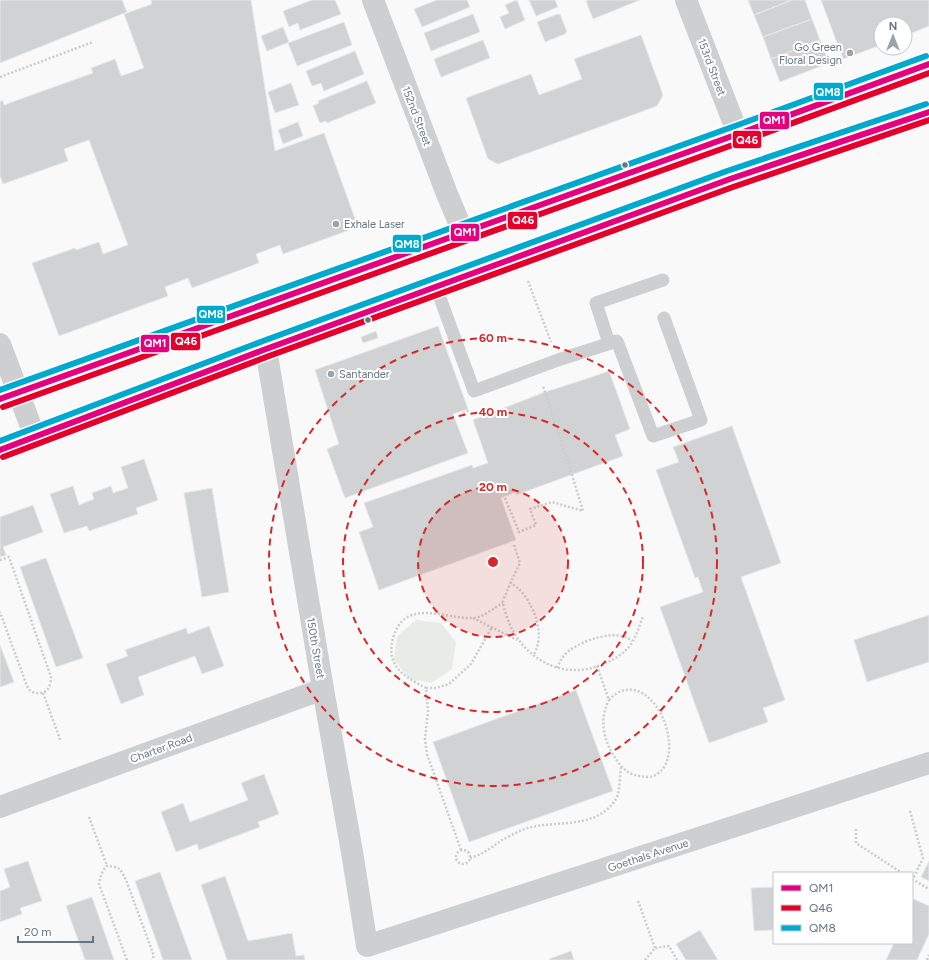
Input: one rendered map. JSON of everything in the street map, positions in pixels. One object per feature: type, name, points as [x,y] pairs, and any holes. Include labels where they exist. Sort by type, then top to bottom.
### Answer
[{"type":"main road","points":[[10,396],[929,64]]},
{"type":"main road","points":[[0,450],[266,349],[730,179],[929,112]]},
{"type":"street","name":"152nd Street","points":[[373,0],[441,179],[463,232]]},
{"type":"street","name":"153rd Street","points":[[686,0],[738,134]]},
{"type":"street","points":[[0,344],[10,396],[35,437]]},
{"type":"street","name":"150th Street","points":[[266,349],[367,946]]},
{"type":"street","name":"Charter Road","points":[[0,807],[323,689]]},
{"type":"street","name":"Goethals Avenue","points":[[367,946],[929,763]]},
{"type":"lane","points":[[609,343],[596,303],[664,280]]},
{"type":"lane","points":[[436,287],[474,391],[558,360],[617,341],[653,436],[701,420],[664,318]]},
{"type":"path","points":[[0,77],[93,42]]},
{"type":"path","points":[[505,498],[519,532],[536,525],[530,509],[552,502],[583,511],[542,383]]},
{"type":"path","points":[[514,545],[520,563],[510,582],[503,603],[510,626],[517,640]]},
{"type":"path","points":[[0,560],[8,557],[51,677],[48,690],[43,693],[31,691],[27,686],[0,612]]},
{"type":"path","points":[[510,582],[519,590],[535,614],[539,638],[537,650],[533,656]]},
{"type":"path","points":[[473,618],[490,612],[503,603]]},
{"type":"path","points":[[492,627],[471,664],[450,684],[436,688],[426,688],[408,678],[394,663],[391,649],[393,637],[398,626],[410,616],[425,612],[473,618],[492,627],[517,640],[533,656],[542,661],[557,668],[571,670],[593,668],[614,659],[628,648],[643,616]]},
{"type":"path","points":[[557,668],[564,655],[586,642],[607,636],[617,635],[624,636],[632,641]]},
{"type":"path","points":[[597,666],[609,700]]},
{"type":"path","points":[[426,688],[428,711],[425,739],[427,754],[461,850]]},
{"type":"path","points":[[634,690],[641,692],[658,707],[668,732],[669,744],[666,764],[657,774],[650,777],[642,777],[625,771],[609,749],[603,723],[606,705],[609,700],[617,692],[634,690]]},
{"type":"path","points":[[43,693],[61,742]]},
{"type":"path","points":[[470,858],[469,853],[466,850],[461,850],[456,854],[457,861],[461,864],[466,863],[470,858],[475,857],[502,840],[522,830],[584,820],[598,816],[614,803],[618,795],[621,766]]},
{"type":"path","points":[[910,811],[923,858],[913,877]]},
{"type":"path","points":[[88,817],[106,866]]},
{"type":"path","points":[[856,829],[856,843],[900,872]]},
{"type":"path","points":[[106,866],[102,871],[99,884],[127,960]]},
{"type":"path","points":[[106,866],[121,870],[126,880],[154,956],[152,960]]},
{"type":"path","points":[[913,880],[929,889]]},
{"type":"path","points":[[638,901],[655,948]]},
{"type":"path","points":[[645,960],[655,948],[669,946],[677,960]]},
{"type":"path","points":[[927,960],[929,955]]},
{"type":"shaded area","points":[[416,620],[441,623],[456,642],[452,669],[431,683],[410,679],[394,660],[397,636]]},
{"type":"building","points":[[0,0],[122,0],[127,12],[0,63]]},
{"type":"building","points":[[151,0],[251,0],[275,151],[324,133],[358,227],[283,254],[280,245],[256,254],[259,263],[192,288],[188,278],[165,287],[168,296],[59,336],[32,263],[75,248],[76,250],[99,242],[103,254],[128,245],[89,140],[64,149],[68,161],[3,184],[0,176],[0,101],[3,101],[4,105],[93,73],[91,68],[115,59],[121,76],[144,68],[124,14],[152,4]]},
{"type":"building","points":[[312,0],[335,0],[341,14],[300,30],[298,23],[289,27],[283,11]]},
{"type":"building","points":[[437,0],[467,0],[470,7],[422,27],[414,9]]},
{"type":"building","points":[[517,0],[525,20],[505,29],[500,17],[509,13],[505,5]]},
{"type":"building","points":[[529,0],[555,0],[558,7],[536,16]]},
{"type":"building","points":[[640,0],[593,19],[586,1]]},
{"type":"building","points":[[748,0],[792,0],[754,15]]},
{"type":"building","points":[[792,0],[805,0],[812,19],[763,37],[754,15]]},
{"type":"building","points":[[821,0],[929,0],[929,26],[913,33],[913,16],[873,16],[873,48],[843,59]]},
{"type":"building","points":[[473,14],[480,32],[431,51],[424,33]]},
{"type":"building","points":[[560,14],[567,32],[545,42],[537,22]]},
{"type":"building","points":[[812,19],[820,40],[771,59],[763,37]]},
{"type":"building","points":[[344,22],[352,45],[297,66],[288,43]]},
{"type":"building","points":[[283,27],[289,42],[267,51],[261,36]]},
{"type":"building","points":[[641,35],[663,95],[657,106],[498,164],[488,159],[466,98],[531,74],[539,95],[582,79],[574,59]]},
{"type":"building","points":[[483,40],[490,58],[441,77],[434,59]]},
{"type":"building","points":[[820,40],[829,63],[780,82],[771,59]]},
{"type":"building","points":[[355,51],[364,74],[324,91],[321,83],[312,86],[306,71]]},
{"type":"building","points":[[367,81],[376,103],[327,123],[326,121],[320,123],[313,106],[319,103],[318,101]]},
{"type":"building","points":[[291,83],[299,105],[275,113],[268,92]]},
{"type":"building","points":[[298,122],[303,136],[283,144],[278,130]]},
{"type":"building","points":[[438,326],[468,409],[453,414],[468,453],[345,498],[327,449],[339,444],[315,370]]},
{"type":"building","points":[[376,331],[378,338],[363,343],[361,337]]},
{"type":"building","points":[[609,371],[630,429],[615,435],[623,456],[516,495],[516,492],[501,498],[516,540],[379,590],[359,532],[373,527],[364,503],[472,465],[473,468],[488,463],[473,420],[545,392]]},
{"type":"building","points":[[732,426],[781,563],[741,577],[785,700],[763,708],[768,722],[709,743],[660,607],[703,592],[698,577],[695,578],[656,470],[679,462],[673,447]]},
{"type":"building","points":[[144,459],[158,500],[136,508],[138,514],[89,531],[87,526],[64,533],[50,494],[73,486],[79,505],[94,499],[92,493],[111,486],[113,493],[128,488],[121,467]]},
{"type":"building","points":[[212,488],[229,592],[202,597],[184,493]]},
{"type":"building","points":[[33,505],[43,532],[3,547],[6,555],[0,557],[0,517]]},
{"type":"building","points":[[46,558],[83,658],[56,667],[20,567]]},
{"type":"building","points":[[929,615],[929,662],[867,682],[854,640]]},
{"type":"building","points":[[209,626],[224,666],[202,674],[195,656],[138,677],[144,695],[121,704],[106,664],[128,656],[125,650],[186,628],[188,634]]},
{"type":"building","points":[[0,645],[14,682],[0,687]]},
{"type":"building","points":[[576,690],[613,791],[469,842],[433,742]]},
{"type":"building","points":[[264,774],[279,814],[258,822],[260,827],[199,850],[197,844],[176,852],[161,812],[183,803],[190,822],[248,800],[241,783]]},
{"type":"building","points":[[28,861],[42,901],[20,908],[22,914],[0,922],[0,891],[10,887],[4,869]]},
{"type":"building","points":[[929,861],[929,881],[921,877]]},
{"type":"building","points":[[160,872],[192,960],[163,960],[135,881]]},
{"type":"building","points":[[225,876],[248,941],[292,933],[296,956],[304,955],[305,960],[227,960],[201,885]]},
{"type":"building","points":[[773,887],[773,930],[754,931],[751,888]]},
{"type":"building","points":[[92,897],[114,960],[85,960],[66,906]]},
{"type":"building","points":[[914,899],[929,906],[929,934],[917,960],[886,960],[894,944],[913,944]]},
{"type":"building","points":[[700,930],[718,960],[686,960],[676,944]]},
{"type":"building","points":[[571,951],[574,960],[549,959]]},
{"type":"transit line","name":"QM8","points":[[0,390],[926,56]]},
{"type":"transit line","name":"QM1","points":[[0,399],[929,64]]},
{"type":"transit line","name":"Q46","points":[[3,407],[929,73]]},
{"type":"transit line","name":"QM8","points":[[0,441],[263,341],[727,171],[926,104]]},
{"type":"transit line","name":"QM1","points":[[0,450],[266,349],[730,179],[929,112]]},
{"type":"transit line","name":"Q46","points":[[3,457],[269,356],[733,187],[929,120]]},
{"type":"place","name":"Go Green Floral Design","points":[[850,53]]},
{"type":"place","name":"Exhale Laser","points":[[336,224]]},
{"type":"place","name":"Santander","points":[[331,374]]}]
